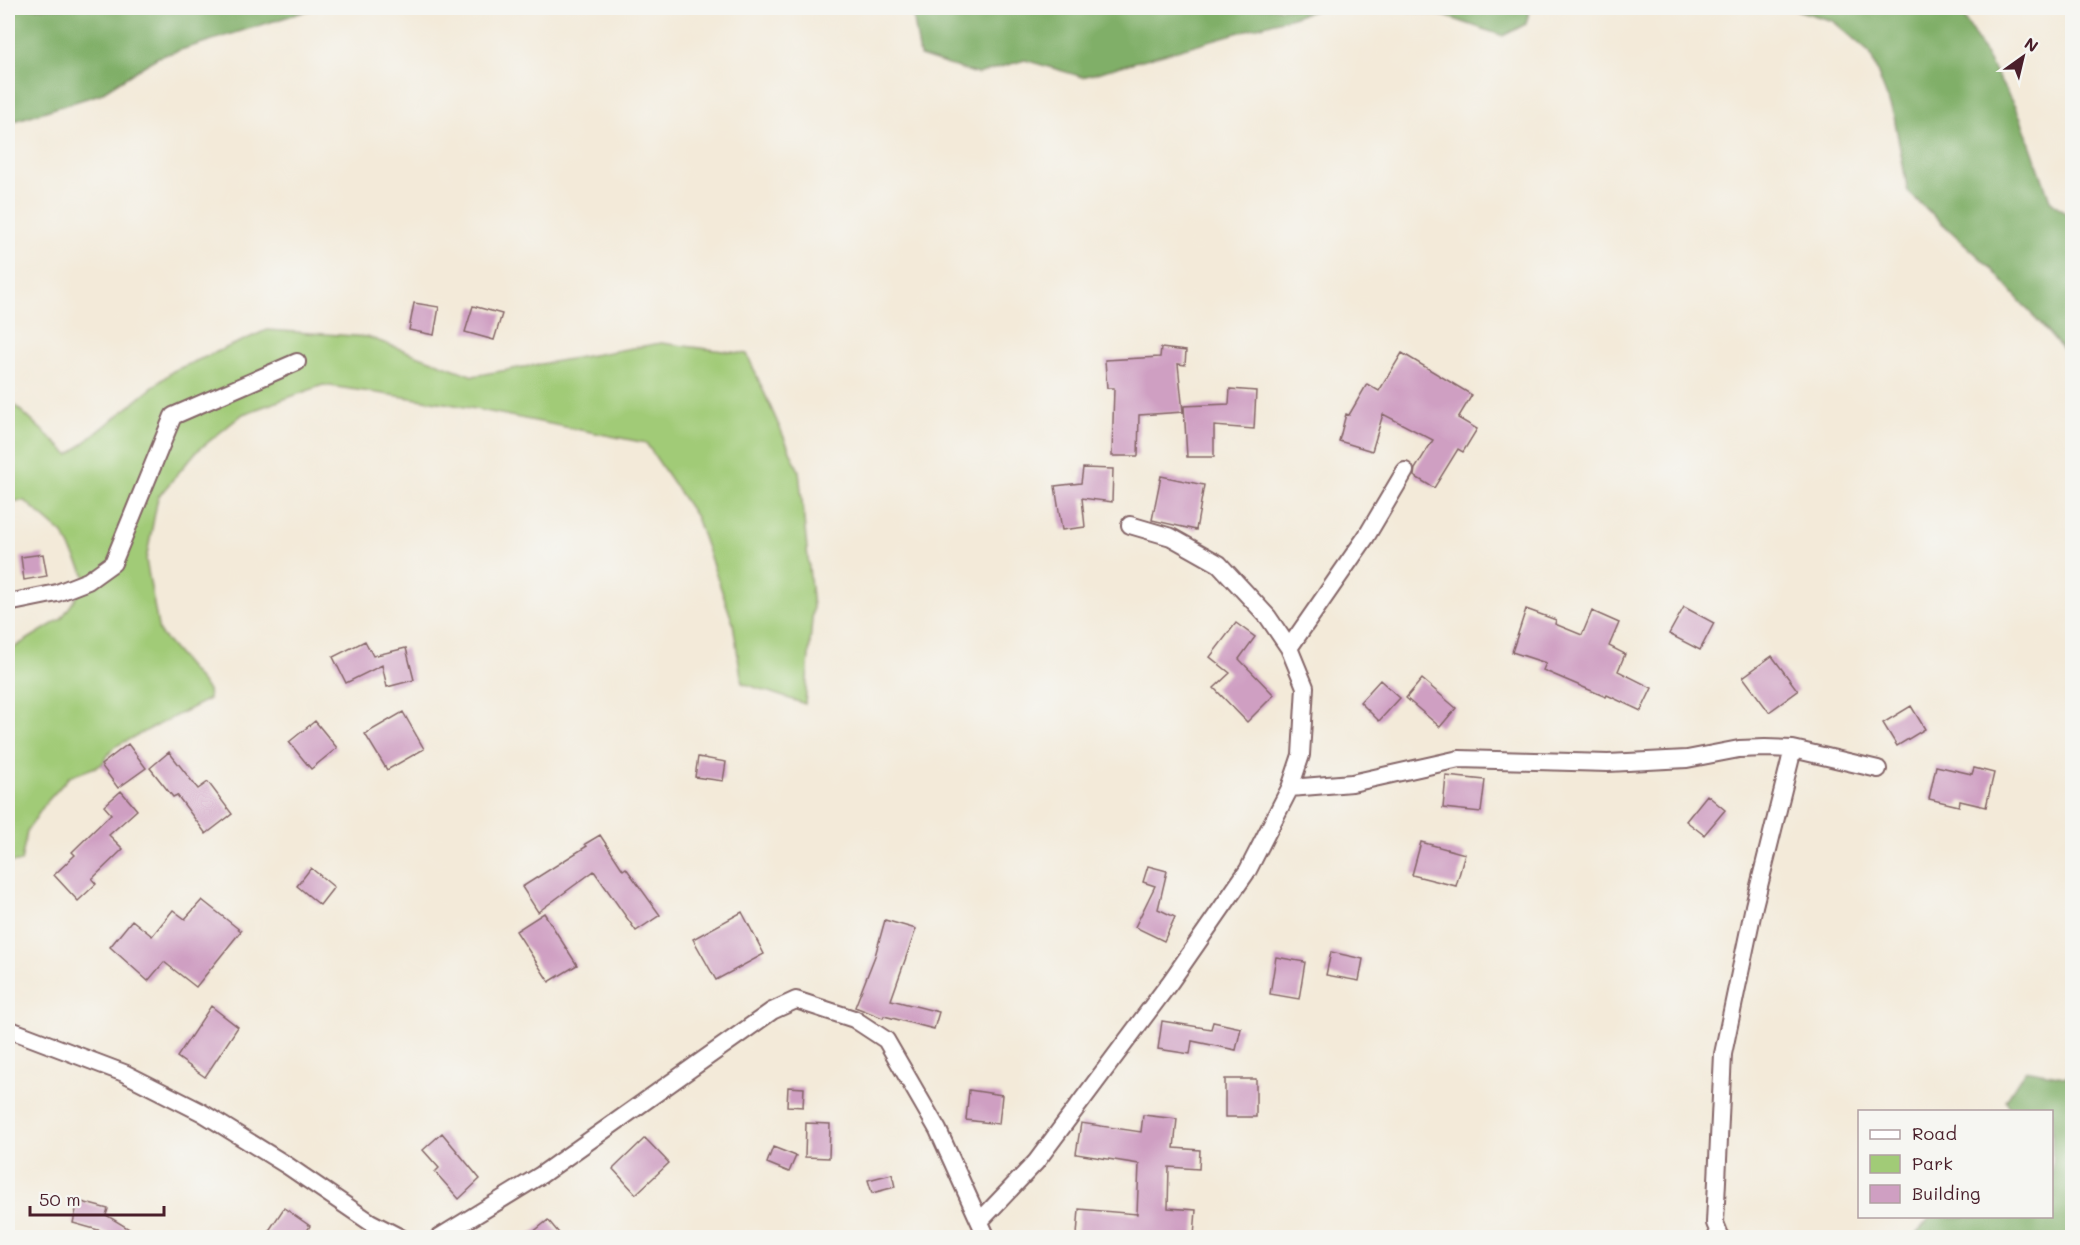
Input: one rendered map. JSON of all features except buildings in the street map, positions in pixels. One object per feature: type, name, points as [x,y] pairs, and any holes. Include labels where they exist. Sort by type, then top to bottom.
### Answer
[{"type":"street","points":[[8,603],[57,593],[88,581],[113,562],[173,417],[297,362]]},
{"type":"street","points":[[1289,648],[1366,537],[1405,471]]},
{"type":"street","points":[[980,1221],[1036,1162],[1171,981],[1248,870],[1290,788],[1301,755],[1305,687],[1289,648],[1269,617],[1219,564],[1171,537],[1130,525]]},
{"type":"street","points":[[1290,788],[1352,783],[1459,759],[1608,763],[1687,759],[1739,749],[1793,749],[1878,769]]},
{"type":"street","points":[[1721,1238],[1715,1223],[1723,1054],[1754,906],[1793,749]]},
{"type":"street","points":[[438,1238],[541,1175],[772,1011],[796,1000],[854,1019],[886,1040],[938,1130],[987,1238]]},
{"type":"street","points":[[8,1029],[124,1073],[201,1112],[288,1166],[369,1222],[401,1238]]},
{"type":"green space","points":[[8,8],[316,8],[158,57],[100,94],[8,123]]},
{"type":"green space","points":[[912,8],[1324,8],[1083,77],[1025,60],[977,74],[920,56]]},
{"type":"green space","points":[[1391,8],[1530,8],[1526,24],[1503,36],[1445,16]]},
{"type":"green space","points":[[1790,8],[1959,8],[2020,116],[2050,200],[2072,219],[2072,360],[1990,267],[1908,192],[1894,116],[1870,53],[1833,21]]},
{"type":"green space","points":[[267,330],[368,337],[473,376],[661,343],[747,354],[799,471],[813,607],[805,704],[742,683],[733,623],[696,517],[646,443],[445,403],[323,385],[243,414],[196,452],[158,497],[146,560],[159,632],[208,690],[209,699],[114,747],[101,765],[69,777],[45,804],[27,831],[21,862],[8,862],[8,649],[61,619],[88,581],[63,534],[25,501],[8,501],[8,399],[69,455],[173,371]]},
{"type":"green space","points":[[2025,1070],[2064,1077],[2072,1074],[2071,1237],[1914,1237],[1929,1218],[2053,1218],[2053,1110],[2011,1110],[2006,1100]]}]
